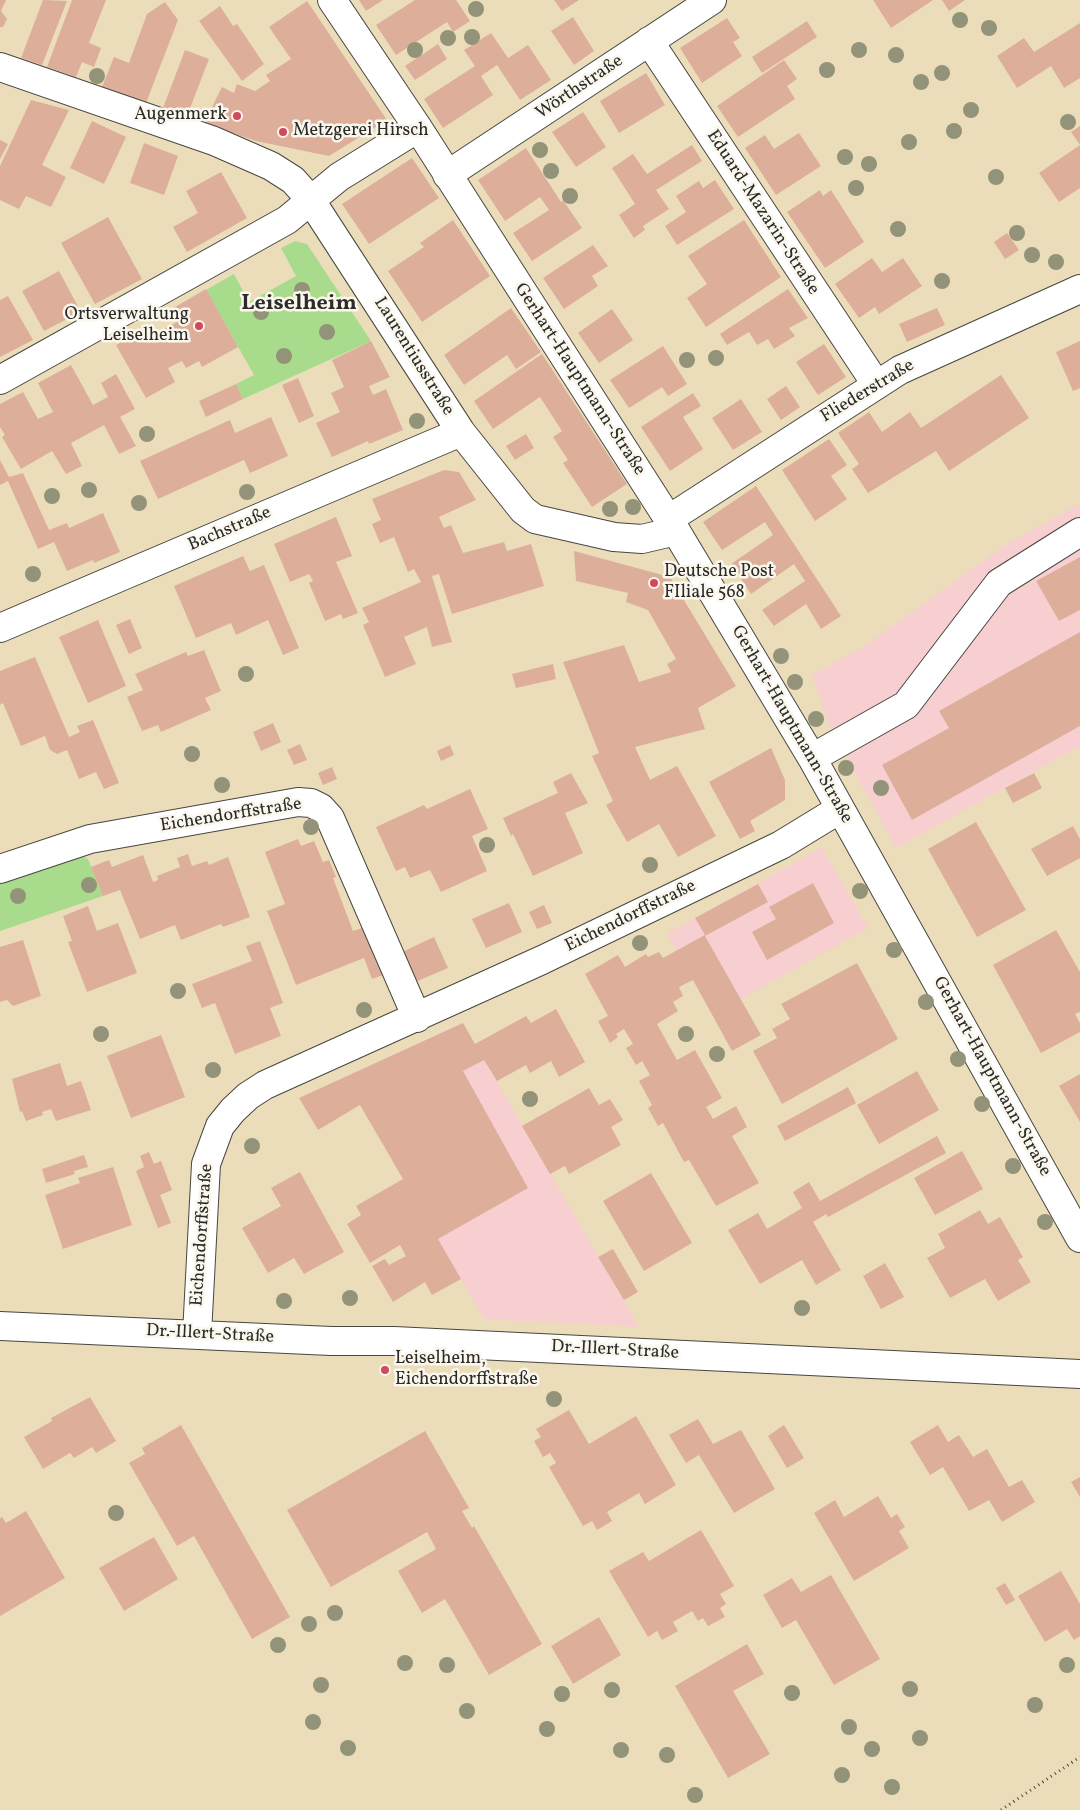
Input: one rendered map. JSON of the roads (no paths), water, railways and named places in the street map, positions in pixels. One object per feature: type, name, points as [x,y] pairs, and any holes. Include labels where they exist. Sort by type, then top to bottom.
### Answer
[{"type":"street","name":"Gerhart-Hauptmann-Straße","points":[[332,0],[418,128],[672,525],[812,758],[1080,1238]]},
{"type":"street","name":"Wörthstraße","points":[[447,175],[712,0]]},
{"type":"street","name":"Eduard-Mazarin-Straße","points":[[650,41],[876,384]]},
{"type":"street","name":"Laurentiusstraße","points":[[0,68],[214,141],[271,166],[293,180],[310,199],[461,432],[512,499],[534,519],[625,538],[658,537],[672,525]]},
{"type":"street","points":[[0,380],[287,220],[310,199],[339,177],[418,128]]},
{"type":"street","name":"Fliederstraße","points":[[672,525],[876,384],[900,370],[1080,289]]},
{"type":"street","name":"Bachstraße","points":[[0,628],[461,432]]},
{"type":"street","points":[[812,758],[906,705],[999,583],[1080,532]]},
{"type":"street","name":"Eichendorffstraße","points":[[0,869],[90,839],[298,802],[311,803],[321,808],[330,818],[417,1018]]},
{"type":"street","name":"Eichendorffstraße","points":[[197,1334],[206,1164],[220,1126],[232,1110],[248,1096],[265,1085],[417,1018],[781,845],[840,809]]},
{"type":"street","name":"Dr.-Illert-Straße","points":[[0,1326],[394,1341],[1080,1374]]},
{"type":"place","name":"Augenmerk","points":[[237,116]]},
{"type":"place","name":"Metzgerei Hirsch","points":[[283,132]]},
{"type":"place","name":"Ortsverwaltung Leiselheim","points":[[199,326]]},
{"type":"place","name":"Deutsche Post FIliale 568","points":[[654,583]]},
{"type":"place","name":"Leiselheim, Eichendorffstraße","points":[[385,1370]]},
{"type":"district","name":"Leiselheim","points":[[299,305]]}]
